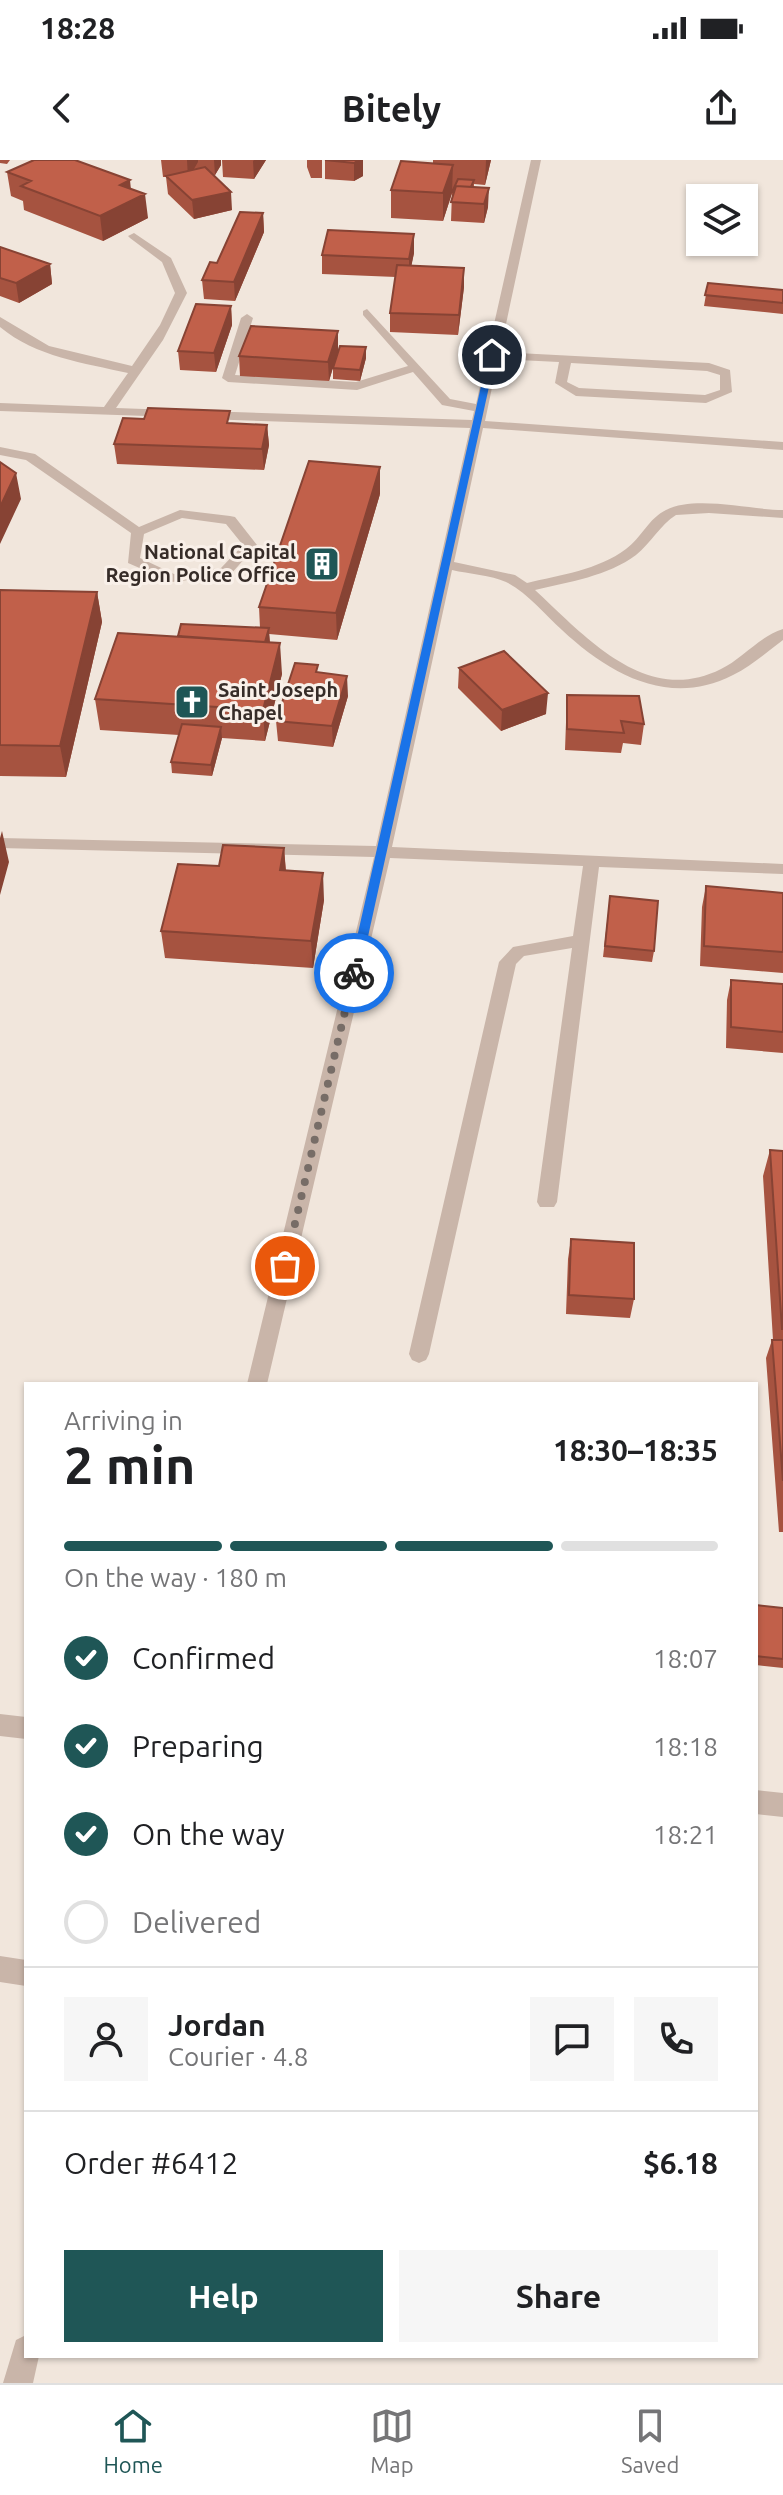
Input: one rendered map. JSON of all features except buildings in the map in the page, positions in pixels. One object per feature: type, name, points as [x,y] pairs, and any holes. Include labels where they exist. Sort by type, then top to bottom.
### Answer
[{"type":"lane","points":[[257,1382],[383,852],[536,160]]},
{"type":"lane","points":[[107,412],[133,370],[160,338],[181,293],[167,260],[134,236]]},
{"type":"lane","points":[[367,313],[446,402],[478,416]]},
{"type":"lane","points":[[247,318],[228,378],[357,386],[415,368]]},
{"type":"lane","points":[[0,321],[26,339],[51,350],[133,370]]},
{"type":"lane","points":[[492,355],[566,359],[709,367],[726,373],[726,392],[706,399],[576,392],[561,383],[566,359]]},
{"type":"lane","points":[[0,407],[107,412],[478,416],[783,446]]},
{"type":"lane","points":[[0,451],[30,457],[138,532]]},
{"type":"lane","points":[[525,588],[609,564],[631,552],[671,512],[698,509],[764,516],[783,514]]},
{"type":"lane","points":[[180,514],[230,520],[250,545],[225,572],[172,578],[133,560],[138,532],[180,514]]},
{"type":"lane","points":[[447,565],[510,578],[615,669],[640,680],[682,683],[718,677],[783,633]]},
{"type":"lane","points":[[0,843],[383,852],[783,869]]},
{"type":"lane","points":[[547,1202],[592,860]]},
{"type":"lane","points":[[419,1354],[508,962],[519,951],[580,941]]},
{"type":"lane","points":[[0,1725],[24,1728]]},
{"type":"lane","points":[[758,1802],[783,1805]]},
{"type":"lane","points":[[0,1969],[24,1973]]},
{"type":"lane","points":[[18,2383],[24,2358]]},
{"type":"way so far","points":[[285,1266],[354,973]]},
{"type":"place","name":"National Capital Region Police Office","points":[[322,564]]},
{"type":"place","name":"Saint Joseph Chapel","points":[[192,702]]},
{"type":"route","points":[[354,973],[492,355]]}]
